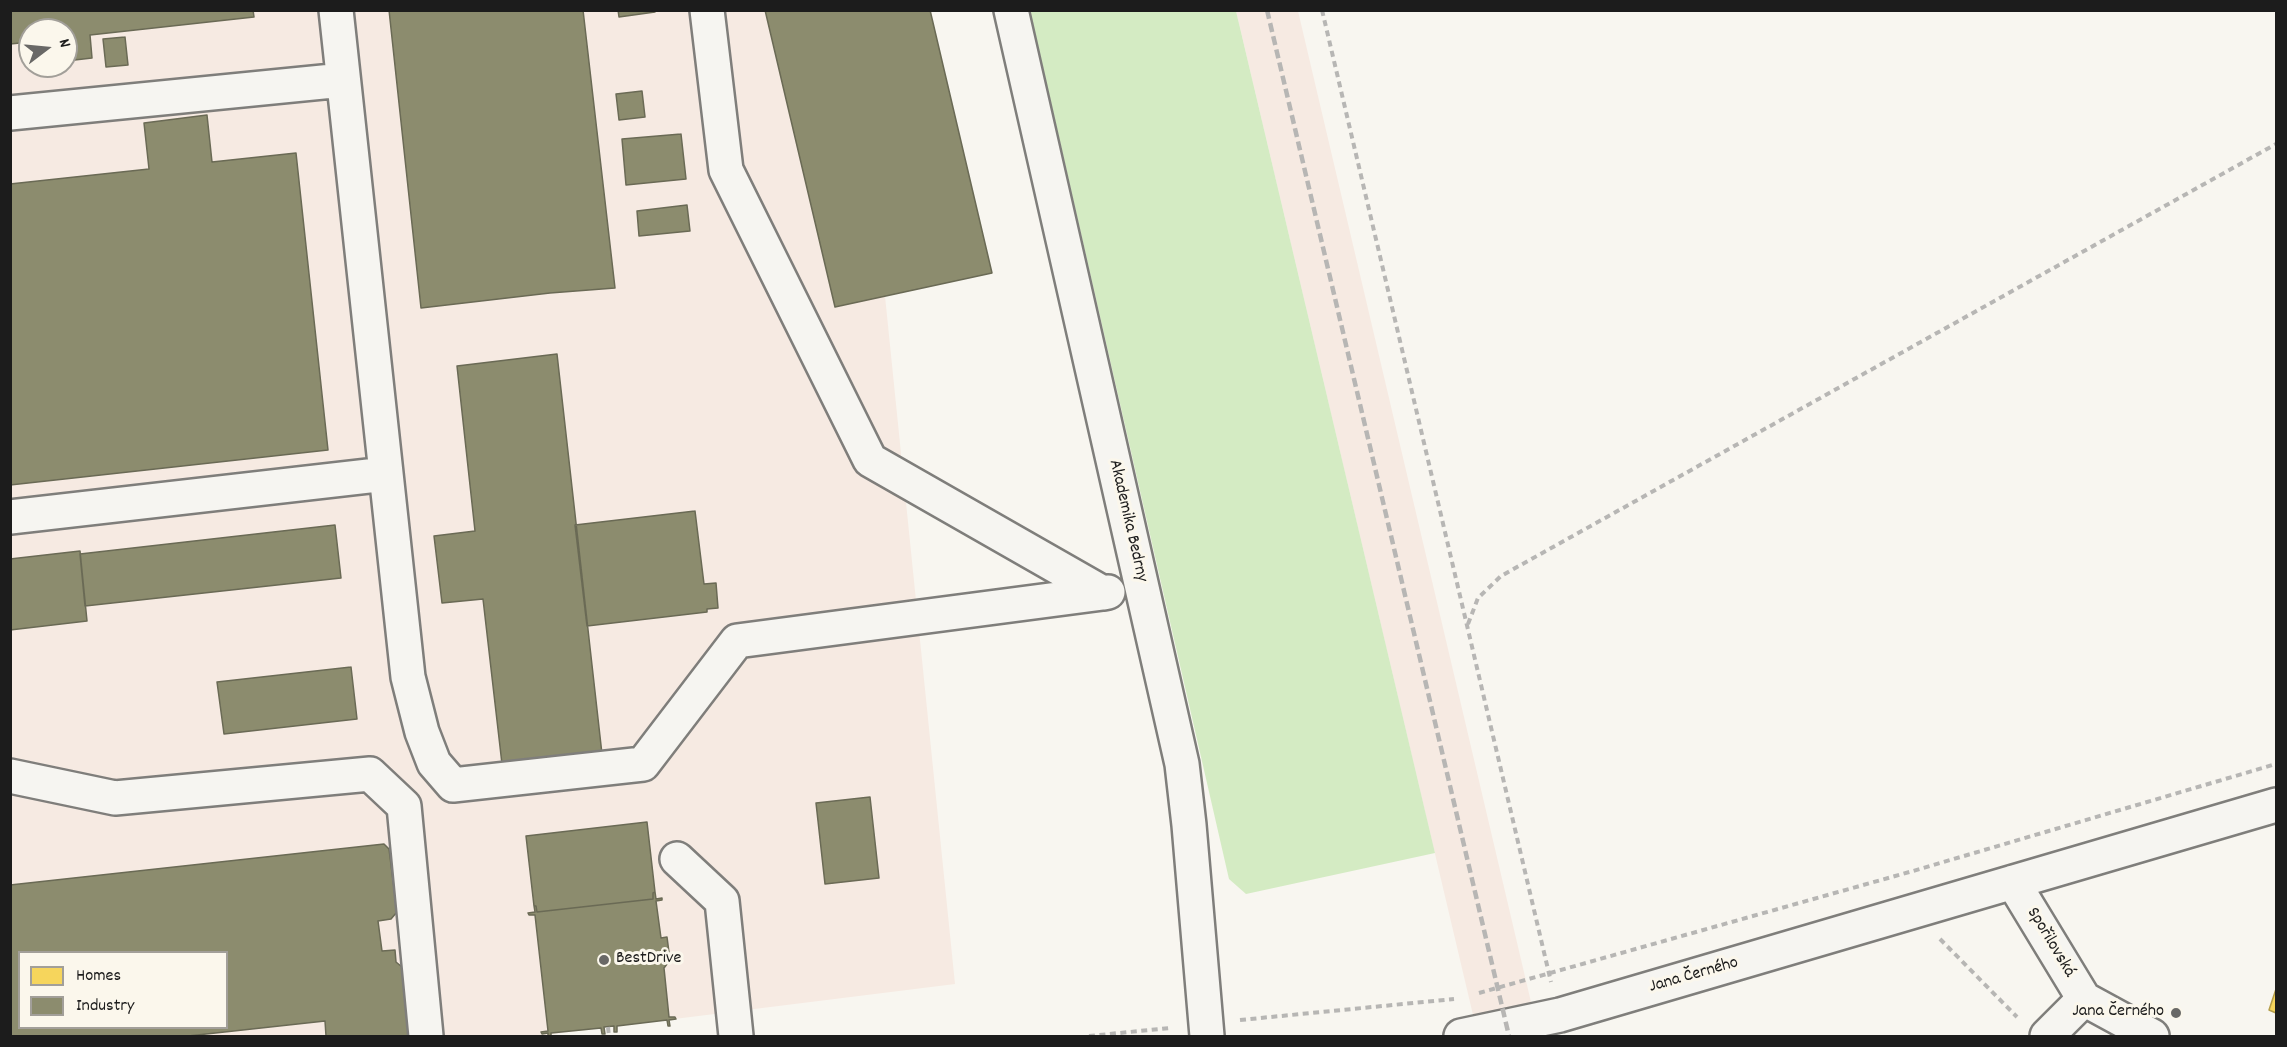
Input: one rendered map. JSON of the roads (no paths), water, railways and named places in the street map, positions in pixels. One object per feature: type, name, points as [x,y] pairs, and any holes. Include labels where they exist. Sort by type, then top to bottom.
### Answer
[{"type":"street","points":[[336,10],[408,677],[422,732],[434,764],[453,785],[643,764],[737,641],[1143,588]]},
{"type":"street","points":[[707,10],[726,170],[870,460],[1103,593]]},
{"type":"street","name":"Akademika Bedrny","points":[[1011,10],[1182,764],[1207,1030]]},
{"type":"street","points":[[10,113],[343,80]]},
{"type":"street","points":[[10,517],[386,474]]},
{"type":"street","points":[[10,776],[115,798],[370,774],[404,806],[426,1036]]},
{"type":"street","name":"Jana Černého","points":[[1474,1034],[1560,1015],[2277,805]]},
{"type":"street","points":[[678,859],[722,901],[736,1036]]},
{"type":"street","name":"Spořilovská","points":[[2013,882],[2084,999]]},
{"type":"street","points":[[2033,1028],[2084,999],[2152,1036]]},
{"type":"railway","points":[[1267,10],[1509,1036]]},
{"type":"place","name":"BestDrive","points":[[604,960]]},
{"type":"place","name":"Jana Černého","points":[[2176,1013]]}]
